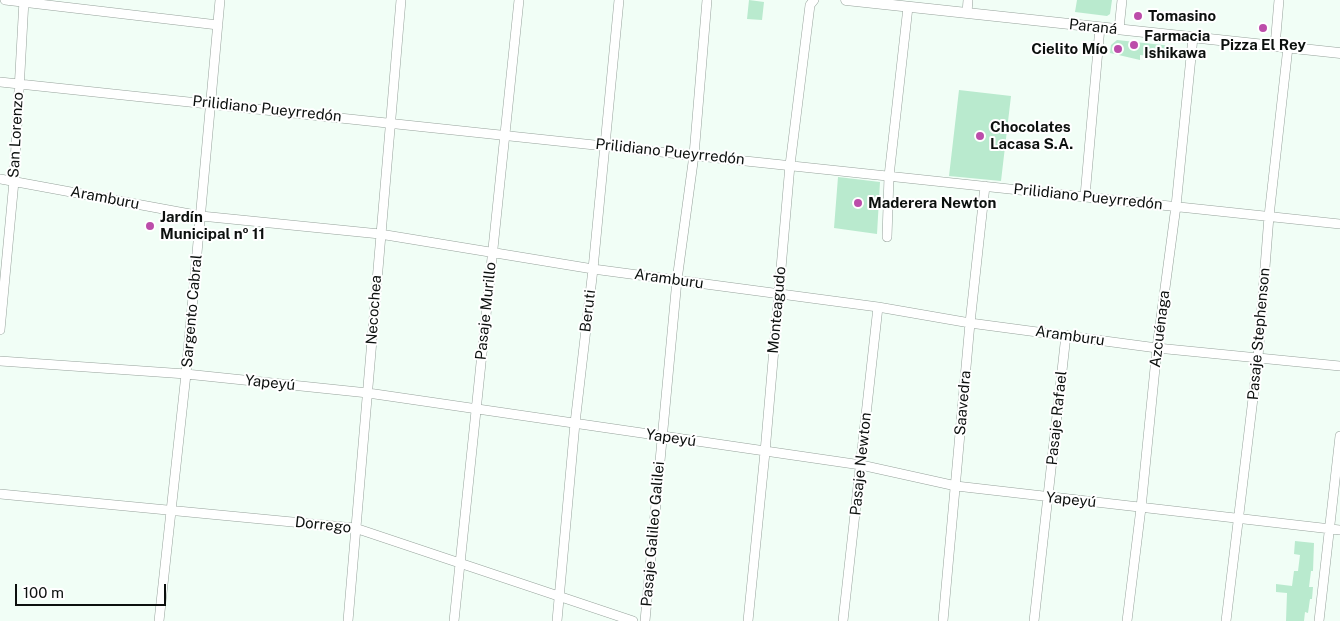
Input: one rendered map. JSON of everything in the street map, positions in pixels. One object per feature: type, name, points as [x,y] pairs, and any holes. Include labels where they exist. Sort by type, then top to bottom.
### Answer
[{"type":"street","points":[[5,0],[218,25]]},
{"type":"street","name":"Sargento Cabral","points":[[159,621],[186,374],[220,0]]},
{"type":"street","name":"Necochea","points":[[348,621],[401,0]]},
{"type":"street","name":"Pasaje Murillo","points":[[454,621],[492,251],[506,135],[518,0]]},
{"type":"street","name":"Beruti","points":[[557,621],[575,424],[593,269],[619,0]]},
{"type":"street","name":"Pasaje Galileo Galilei","points":[[645,621],[677,280],[694,155],[707,0]]},
{"type":"street","name":"Monteagudo","points":[[748,621],[766,452],[790,165],[810,5],[814,0]]},
{"type":"street","name":"Paraná","points":[[846,0],[1340,53]]},
{"type":"street","points":[[967,13],[968,0]]},
{"type":"street","points":[[1119,29],[1122,0]]},
{"type":"street","points":[[1275,46],[1279,0]]},
{"type":"street","name":"San Lorenzo","points":[[0,330],[14,181],[23,1]]},
{"type":"street","points":[[887,237],[889,176],[908,7]]},
{"type":"street","points":[[1085,196],[1100,27]]},
{"type":"street","name":"Azcuénaga","points":[[1127,621],[1141,508],[1157,348],[1176,206],[1193,37]]},
{"type":"street","name":"Pasaje Stephenson","points":[[1226,621],[1240,518],[1258,357],[1269,216],[1288,47]]},
{"type":"street","name":"Prilidiano Pueyrredón","points":[[0,82],[1340,224]]},
{"type":"street","name":"Aramburu","points":[[0,179],[201,216],[380,234],[593,269],[878,307],[970,323],[1157,348],[1340,366]]},
{"type":"street","name":"Saavedra","points":[[943,621],[970,323],[985,186]]},
{"type":"street","name":"Pasaje Newton","points":[[843,621],[878,307]]},
{"type":"street","name":"Pasaje Rafael","points":[[1034,621],[1066,335]]},
{"type":"street","name":"Yapeyú","points":[[0,361],[186,374],[368,393],[860,466],[956,486],[1340,530]]},
{"type":"street","points":[[1319,621],[1340,436]]},
{"type":"street","name":"Dorrego","points":[[0,494],[355,528],[633,621]]},
{"type":"building","points":[[749,0],[764,2],[762,20],[747,19]]},
{"type":"building","points":[[1077,0],[1112,0],[1110,14],[1107,16],[1075,12]]},
{"type":"building","points":[[1117,40],[1172,46],[1171,58],[1140,55],[1140,60],[1110,53],[1111,45]]},
{"type":"building","name":"Chocolates Lacasa S.A.","points":[[959,90],[1011,96],[1001,181],[949,176]]},
{"type":"building","name":"Maderera Newton","points":[[838,177],[880,182],[877,234],[834,228]]},
{"type":"building","points":[[1295,541],[1314,543],[1313,571],[1311,571],[1309,587],[1313,587],[1312,599],[1310,599],[1308,613],[1305,612],[1304,621],[1286,621],[1287,593],[1276,592],[1276,584],[1292,586],[1294,571],[1298,571],[1300,555],[1294,554]]},
{"type":"place","name":"Tomasino","points":[[1138,16]]},
{"type":"place","name":"Pizza El Rey","points":[[1263,28]]},
{"type":"place","name":"Farmacia Ishikawa","points":[[1134,45]]},
{"type":"place","name":"Cielito Mío","points":[[1118,49]]},
{"type":"place","name":"Chocolates Lacasa S.A.","points":[[980,136]]},
{"type":"place","name":"Maderera Newton","points":[[858,203]]},
{"type":"place","name":"Jardín Municipal nº 11","points":[[150,226]]}]
